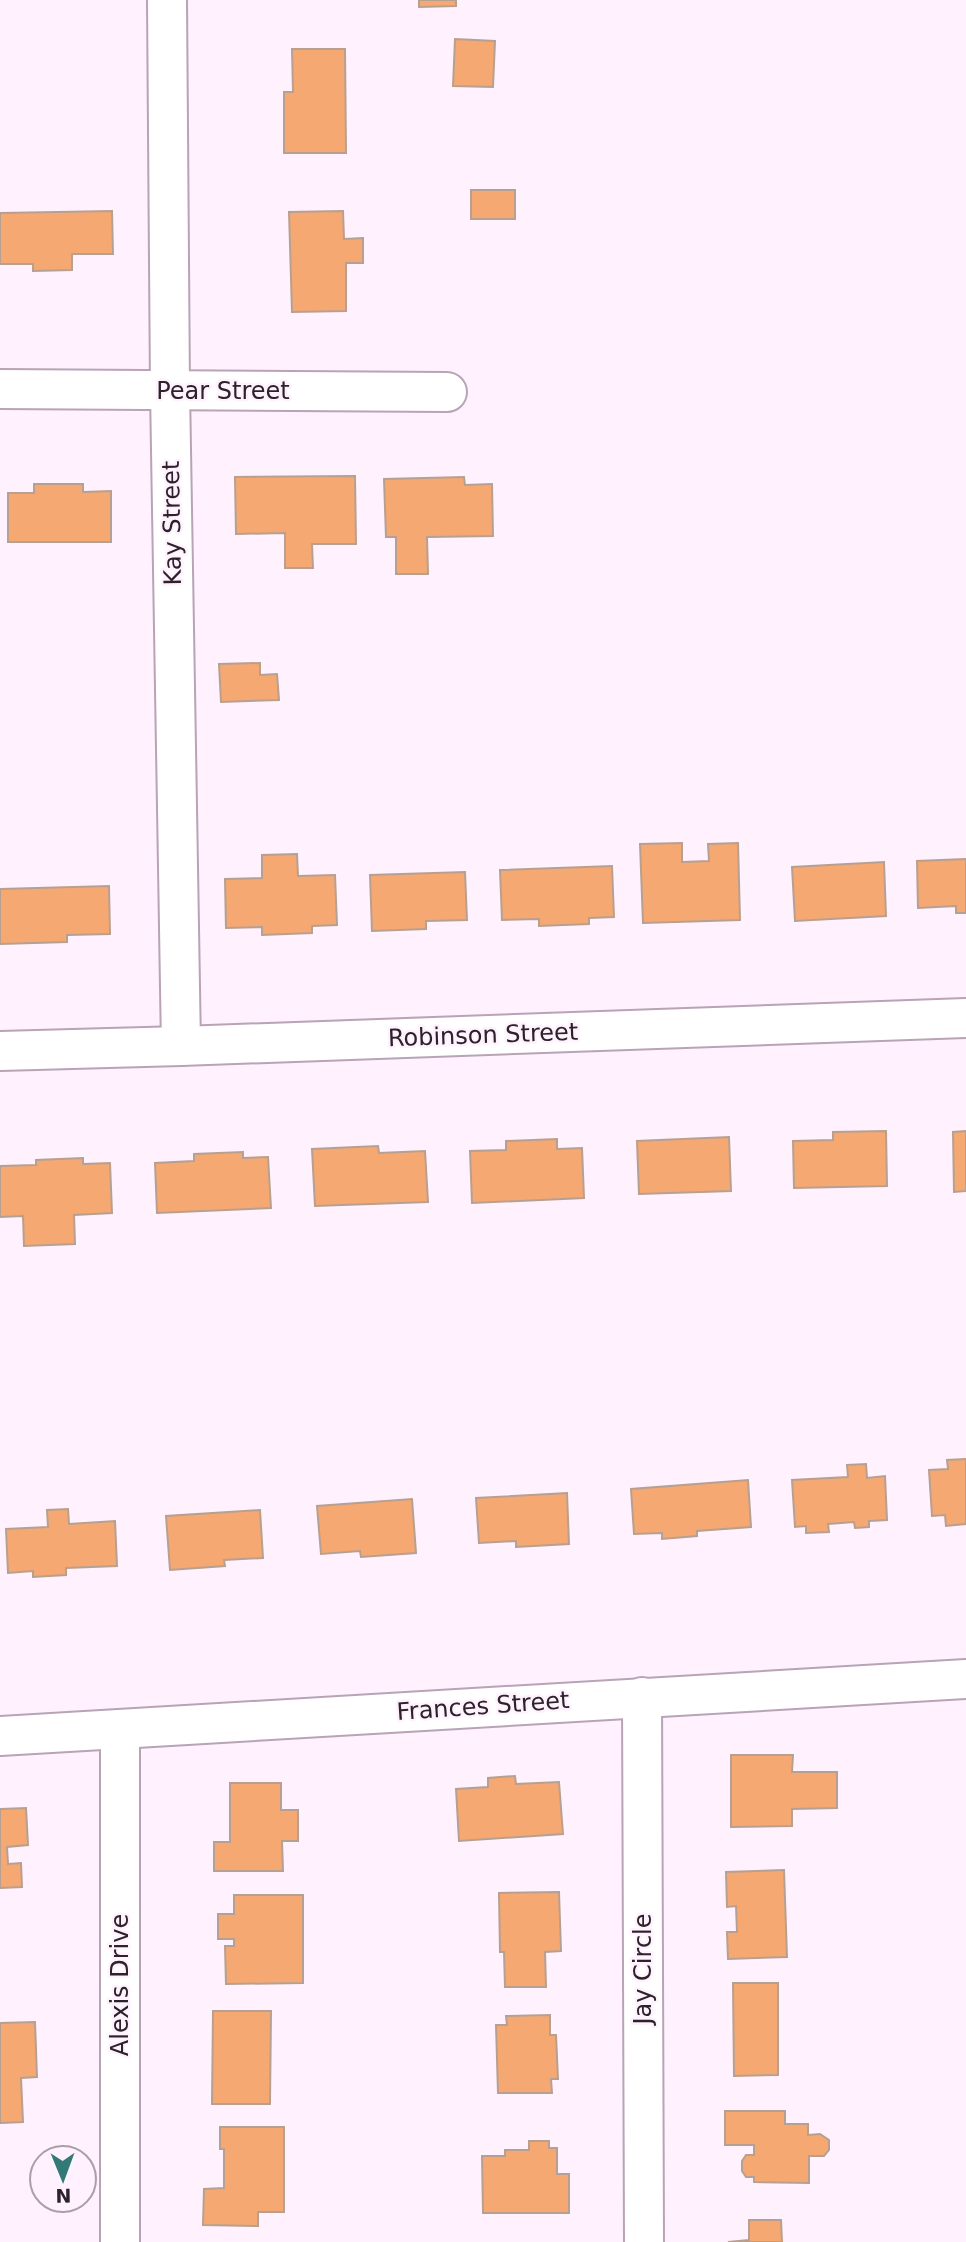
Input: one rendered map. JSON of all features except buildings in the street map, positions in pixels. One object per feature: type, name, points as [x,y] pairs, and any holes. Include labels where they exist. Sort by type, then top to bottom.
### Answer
[{"type":"street","name":"Kay Street","points":[[167,0],[170,390],[181,1046]]},
{"type":"street","name":"Pear Street","points":[[0,389],[447,392]]},
{"type":"street","name":"Robinson Street","points":[[0,1051],[966,1018]]},
{"type":"street","name":"Frances Street","points":[[0,1736],[966,1679]]},
{"type":"street","name":"Jay Circle","points":[[642,1697],[644,2242]]},
{"type":"street","name":"Alexis Drive","points":[[120,1729],[120,2242]]}]
